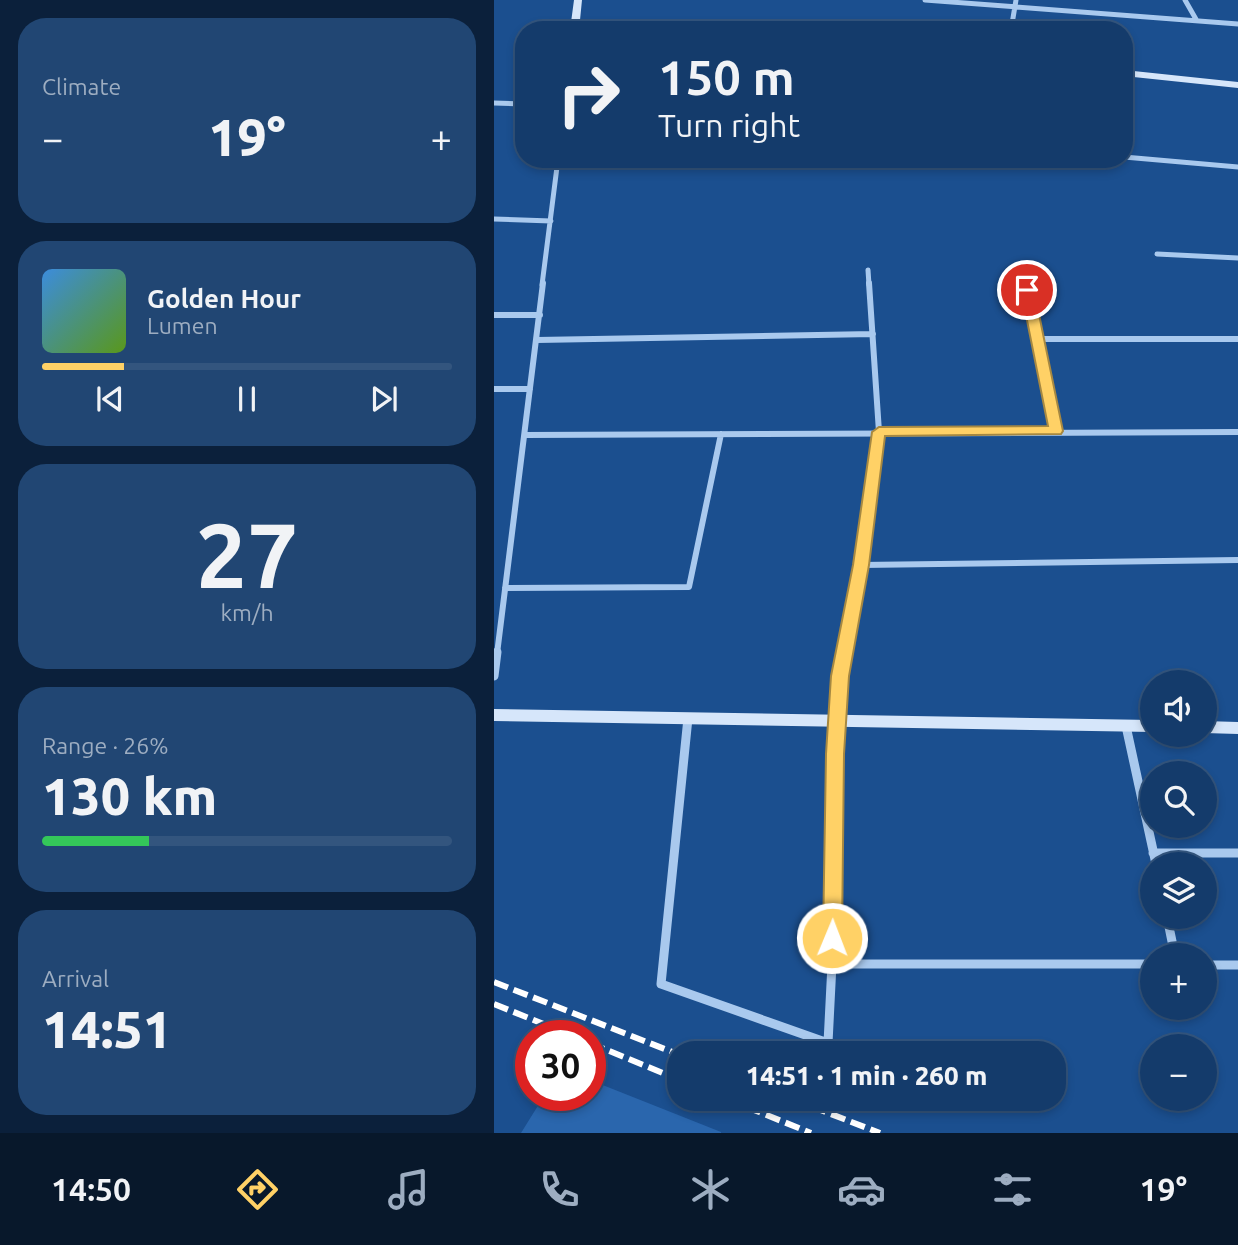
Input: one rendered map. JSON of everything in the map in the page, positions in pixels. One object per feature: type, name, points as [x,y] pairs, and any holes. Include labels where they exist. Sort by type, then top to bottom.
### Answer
[{"type":"street","points":[[575,21],[578,0]]},
{"type":"street","points":[[925,0],[1015,3],[1238,24]]},
{"type":"street","points":[[1185,0],[1197,20]]},
{"type":"street","points":[[1012,21],[1015,3]]},
{"type":"street","points":[[1133,74],[1238,85]]},
{"type":"street","points":[[494,103],[515,104]]},
{"type":"street","points":[[1133,158],[1238,167]]},
{"type":"street","points":[[494,676],[496,639],[525,435],[557,168]]},
{"type":"street","points":[[494,219],[551,221]]},
{"type":"street","points":[[1157,254],[1238,258]]},
{"type":"street","points":[[1022,266],[1056,431]]},
{"type":"street","points":[[689,717],[661,984],[828,1043],[840,676],[861,565],[879,432],[868,270]]},
{"type":"street","points":[[494,315],[540,315]]},
{"type":"street","points":[[537,340],[873,334]]},
{"type":"street","points":[[1037,339],[1238,339]]},
{"type":"street","points":[[494,389],[530,389]]},
{"type":"street","points":[[525,435],[1238,432]]},
{"type":"street","points":[[505,588],[689,587],[721,435]]},
{"type":"street","points":[[861,565],[1238,560]]},
{"type":"street","points":[[494,715],[1140,726]]},
{"type":"street","points":[[1126,726],[1153,852]]},
{"type":"street","points":[[1217,727],[1238,728]]},
{"type":"street","points":[[1217,853],[1238,853]]},
{"type":"street","points":[[832,964],[1140,964]]},
{"type":"street","points":[[1217,965],[1238,965]]},
{"type":"building","points":[[606,1086],[721,1132],[721,1133],[521,1133],[535,1111],[606,1111]]},
{"type":"railway","points":[[494,982],[667,1050]]},
{"type":"railway","points":[[494,1004],[534,1020]]},
{"type":"railway","points":[[606,1050],[667,1075]]},
{"type":"railway","points":[[757,1111],[811,1133]]},
{"type":"railway","points":[[823,1111],[880,1133]]},
{"type":"route","points":[[832,938],[835,754],[840,676],[861,565],[879,432],[1056,431],[1027,290]]}]
